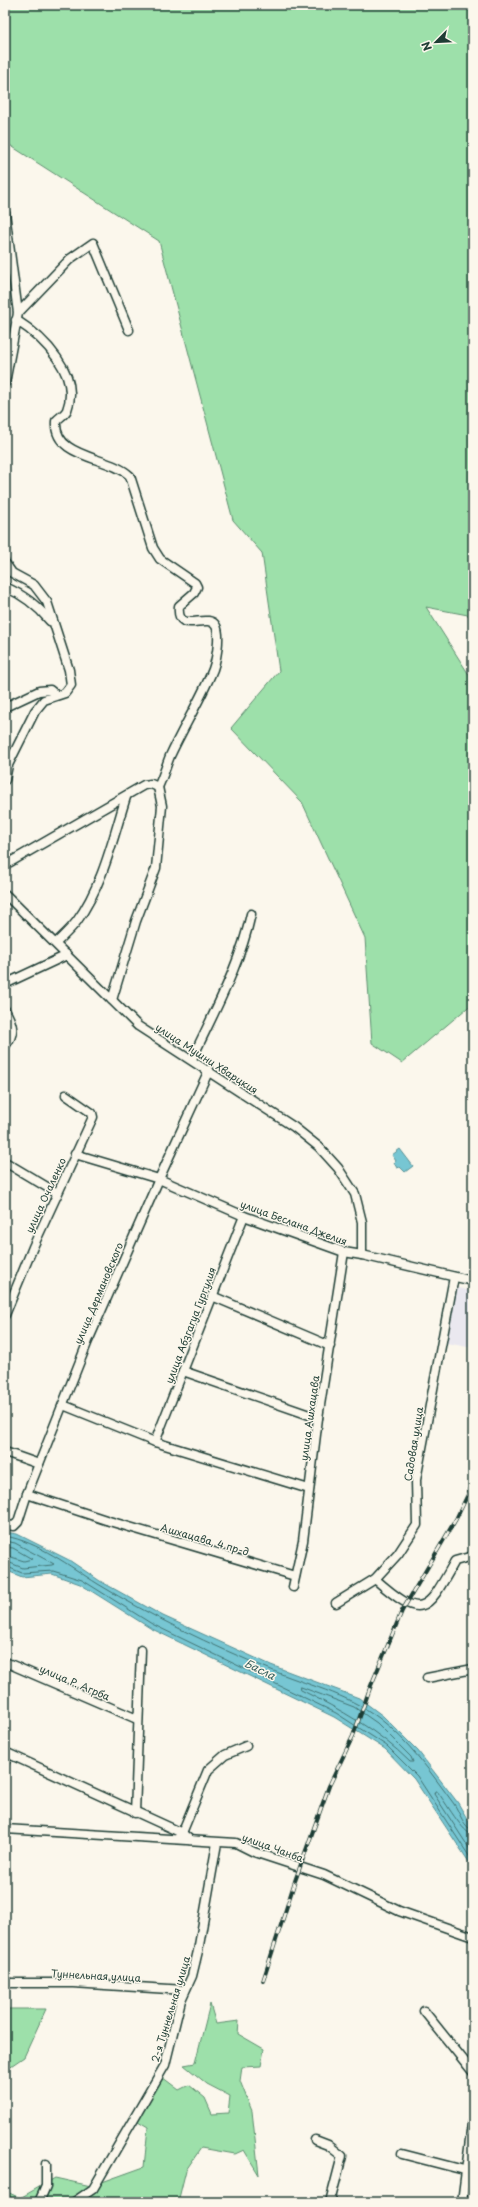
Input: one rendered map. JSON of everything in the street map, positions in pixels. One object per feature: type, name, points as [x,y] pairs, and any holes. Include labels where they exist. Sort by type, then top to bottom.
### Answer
[{"type":"street","points":[[5,213],[17,317],[5,383]]},
{"type":"street","points":[[17,317],[70,259],[93,243],[129,330]]},
{"type":"street","points":[[17,317],[34,331],[61,362],[67,378],[69,396],[67,411],[56,421],[58,435],[64,443],[76,452],[123,470],[130,476],[153,548],[160,559],[195,583],[197,587],[194,593],[179,606],[178,614],[182,620],[186,622],[210,621],[215,624],[218,630],[217,654],[212,674],[170,757],[158,787],[162,806],[156,868],[136,921],[112,1000]]},
{"type":"street","points":[[5,563],[12,573],[34,585],[47,602],[52,623],[69,670],[70,685],[65,693],[44,700],[35,711],[8,765],[5,780]]},
{"type":"street","points":[[5,588],[37,605],[52,623]]},
{"type":"street","points":[[5,707],[39,691],[50,690],[56,695]]},
{"type":"street","points":[[5,865],[126,797],[144,785],[151,784],[158,787]]},
{"type":"street","points":[[56,944],[77,921],[92,893],[104,865],[126,797]]},
{"type":"street","name":"улица Мушни Хварцкия","points":[[5,894],[138,1026],[209,1070],[294,1127],[319,1148],[338,1168],[355,1194],[362,1222],[362,1255]]},
{"type":"street","points":[[192,1059],[227,984],[245,939],[251,914]]},
{"type":"street","points":[[5,984],[67,955]]},
{"type":"street","points":[[5,1010],[12,1022],[13,1030],[10,1039],[5,1046]]},
{"type":"street","name":"улица Дермановского","points":[[5,1525],[14,1526],[18,1522],[27,1494],[62,1405],[159,1179],[209,1070]]},
{"type":"street","name":"улица Очаленко","points":[[6,1311],[57,1193],[93,1117],[92,1113],[66,1095]]},
{"type":"street","name":"улица Беслана Джелия","points":[[75,1154],[159,1179],[244,1216],[344,1252],[473,1281]]},
{"type":"street","points":[[5,1162],[57,1193]]},
{"type":"street","name":"улица Абзгагуа Гургулия","points":[[155,1442],[244,1216]]},
{"type":"street","name":"улица Ашхацава","points":[[293,1587],[303,1541],[318,1418],[344,1252]]},
{"type":"street","name":"Садовая улица","points":[[336,1603],[376,1579],[398,1554],[417,1525],[416,1480],[454,1277]]},
{"type":"street","points":[[212,1296],[330,1346]]},
{"type":"street","points":[[183,1371],[318,1418]]},
{"type":"street","points":[[62,1405],[155,1442],[309,1489]]},
{"type":"street","points":[[5,1452],[39,1464]]},
{"type":"street","name":"Ашхацава, 4 пр-д","points":[[27,1494],[295,1576]]},
{"type":"street","points":[[376,1579],[395,1596],[414,1607],[423,1607],[431,1601],[455,1561],[473,1556]]},
{"type":"street","points":[[135,1814],[137,1720],[141,1650]]},
{"type":"street","name":"улица Р. Агрба","points":[[5,1662],[137,1720]]},
{"type":"street","points":[[427,1678],[473,1669]]},
{"type":"street","points":[[176,1840],[182,1833],[208,1770],[225,1755],[246,1746]]},
{"type":"street","points":[[5,1762],[7,1753],[135,1814],[182,1833],[190,1840]]},
{"type":"street","name":"улица Чанба","points":[[5,1829],[236,1843],[254,1852],[324,1875],[399,1912],[473,1937]]},
{"type":"street","name":"2-я Туннельная улица","points":[[74,2202],[93,2189],[164,2065],[186,1990],[192,1976],[198,1951],[217,1843]]},
{"type":"street","name":"Туннельная улица","points":[[5,1983],[73,1983],[186,1990]]},
{"type":"street","points":[[424,2011],[473,2072]]},
{"type":"street","points":[[462,2202],[470,2172],[473,2116]]},
{"type":"street","points":[[316,2140],[328,2145],[342,2156],[330,2202]]},
{"type":"street","points":[[402,2154],[470,2172]]},
{"type":"street","points":[[39,2202],[46,2186],[46,2164]]},
{"type":"shaded area","points":[[452,1287],[473,1291],[473,1348],[441,1342]]},
{"type":"green space","points":[[5,5],[473,5],[473,616],[426,607],[473,681],[473,1003],[402,1063],[372,1043],[365,938],[302,802],[231,728],[279,671],[262,553],[233,520],[159,241],[5,142]]},
{"type":"green space","points":[[210,2004],[216,2024],[239,2021],[238,2034],[264,2049],[261,2066],[242,2067],[240,2081],[252,2111],[259,2175],[244,2150],[235,2154],[201,2148],[186,2170],[178,2202],[5,2202],[5,2191],[20,2198],[55,2178],[91,2186],[144,2167],[148,2127],[138,2121],[162,2077],[179,2090],[189,2085],[205,2098],[212,2114],[228,2113],[230,2096],[207,2084],[184,2065],[195,2063]]},
{"type":"green space","points":[[5,2009],[46,2009],[24,2057],[5,2070]]},
{"type":"water","points":[[400,1149],[413,1166],[405,1172],[400,1167],[397,1168],[394,1163],[396,1161],[392,1155]]},
{"type":"water","name":"Басла","points":[[5,1532],[17,1534],[69,1560],[100,1581],[163,1616],[271,1665],[359,1698],[383,1716],[418,1751],[458,1803],[473,1829],[473,1868],[414,1779],[385,1749],[334,1717],[150,1628],[80,1584],[52,1574],[22,1577],[5,1570]]},
{"type":"railway","points":[[263,1981],[295,1881],[329,1786],[353,1736],[370,1688],[402,1611],[456,1519],[473,1484]]}]
